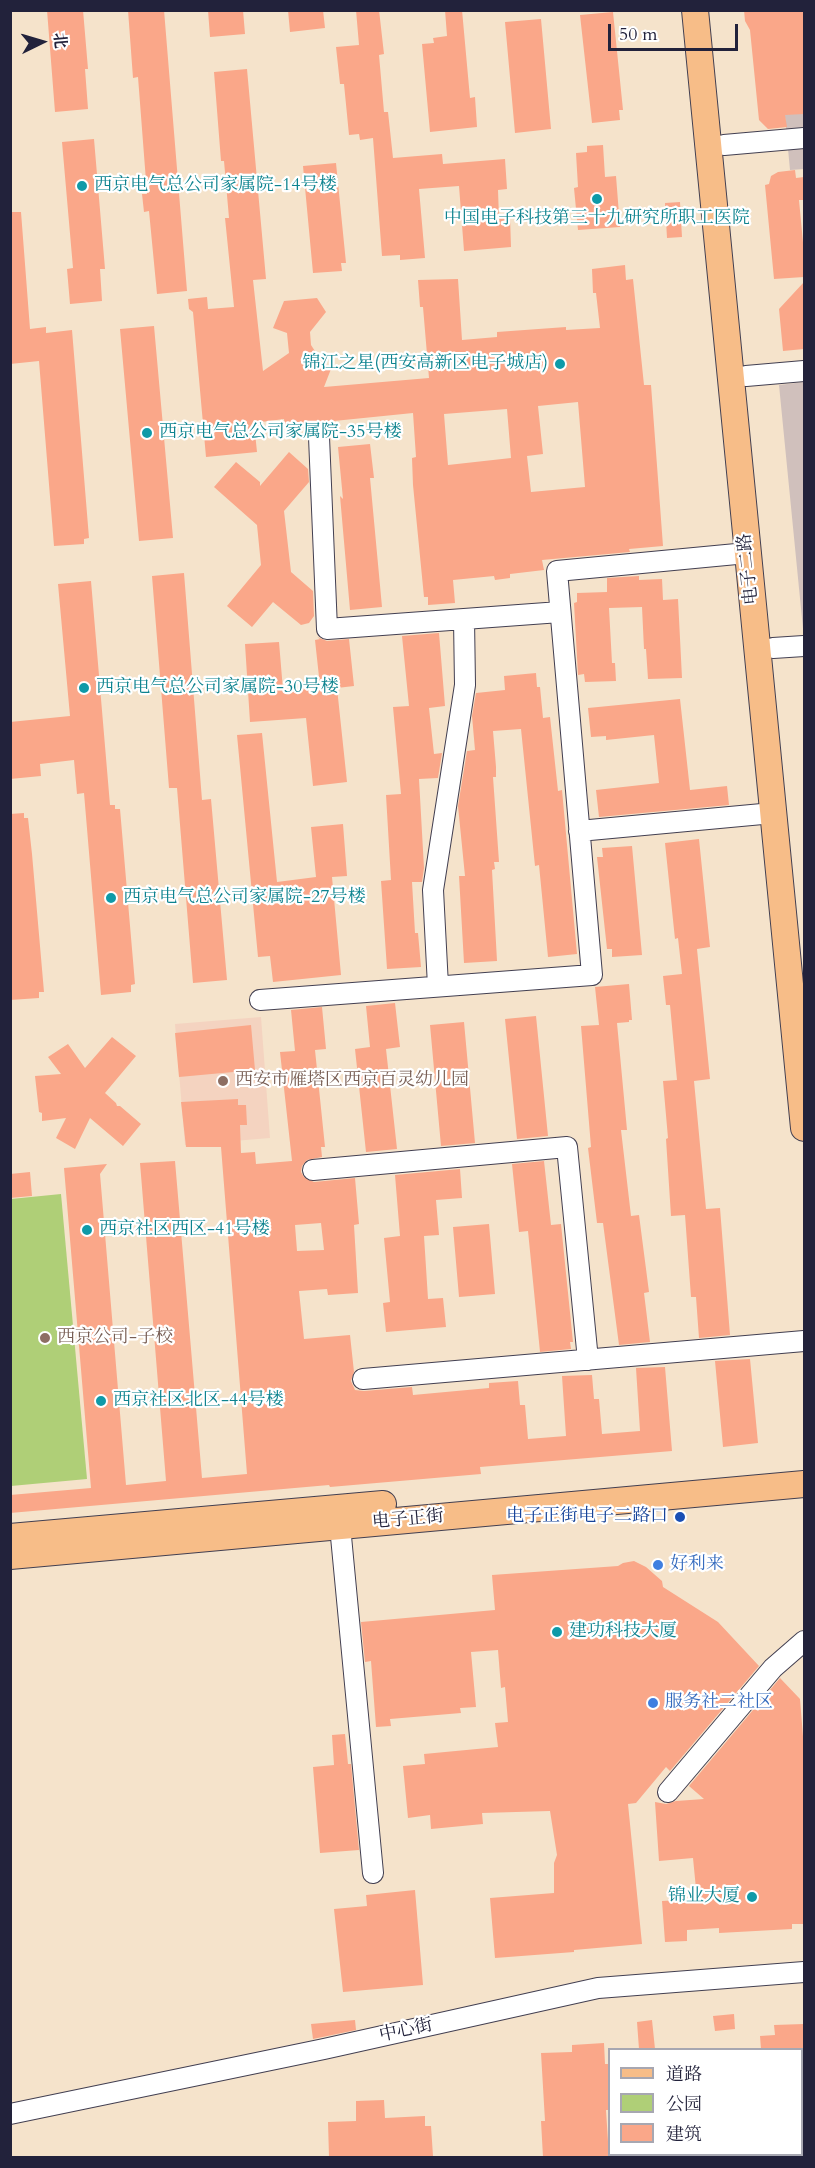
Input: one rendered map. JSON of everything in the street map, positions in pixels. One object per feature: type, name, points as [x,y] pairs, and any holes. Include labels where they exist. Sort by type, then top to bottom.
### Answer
[{"type":"main road","name":"电子二路","points":[[695,10],[804,1128]]},
{"type":"main road","name":"电子二路","points":[[711,10],[804,961]]},
{"type":"main road","name":"电子正街","points":[[10,1537],[804,1468]]},
{"type":"main road","name":"电子正街","points":[[10,1556],[804,1484]]},
{"type":"street","points":[[724,145],[804,138]]},
{"type":"street","points":[[746,376],[804,371]]},
{"type":"street","points":[[319,437],[327,629],[560,612]]},
{"type":"street","points":[[260,1000],[592,975],[557,571],[747,553]]},
{"type":"street","points":[[438,987],[433,890],[465,685],[464,619]]},
{"type":"street","points":[[773,648],[804,646]]},
{"type":"street","points":[[579,831],[773,813]]},
{"type":"street","points":[[313,1170],[567,1147],[588,1360]]},
{"type":"street","points":[[363,1379],[804,1341]]},
{"type":"street","points":[[340,1526],[372,1873]]},
{"type":"street","points":[[668,1792],[773,1668],[804,1641]]},
{"type":"street","name":"中心街","points":[[10,2114],[324,2049],[598,1988],[804,1972]]},
{"type":"shaded area","points":[[775,11],[799,11],[804,64],[804,169],[790,170]]},
{"type":"shaded area","points":[[804,382],[804,639],[779,385]]},
{"type":"shaded area","name":"西安市雁塔区西京百灵幼儿园","points":[[261,1017],[270,1138],[185,1145],[175,1024]]},
{"type":"green space","name":"西京公司-子校","points":[[61,1194],[87,1479],[11,1486],[11,1199]]},
{"type":"building","points":[[47,10],[83,10],[88,69],[85,69],[88,109],[55,112]]},
{"type":"building","points":[[128,10],[164,10],[187,291],[157,294],[149,211],[144,212],[142,194],[147,194],[138,77],[133,78]]},
{"type":"building","points":[[208,10],[243,10],[245,34],[210,37]]},
{"type":"building","points":[[288,10],[323,10],[325,28],[290,32]]},
{"type":"building","points":[[356,10],[379,10],[384,54],[379,55],[384,112],[388,112],[393,158],[442,154],[443,164],[505,159],[507,189],[498,190],[499,218],[510,217],[511,247],[464,251],[459,186],[419,189],[425,258],[400,260],[400,255],[382,256],[373,138],[360,140],[359,134],[349,135],[344,84],[340,84],[336,47],[359,45]]},
{"type":"building","points":[[445,10],[462,10],[470,98],[475,97],[477,127],[430,132],[422,44],[434,43],[433,38],[447,36]]},
{"type":"building","points":[[744,10],[804,10],[804,114],[785,115],[787,127],[768,129],[759,120],[750,30],[745,21]]},
{"type":"building","points":[[613,12],[623,110],[619,110],[620,120],[592,123],[580,15]]},
{"type":"building","points":[[541,19],[551,129],[515,133],[505,22]]},
{"type":"building","points":[[247,69],[266,279],[253,280],[263,371],[289,353],[287,333],[273,328],[284,301],[317,298],[326,312],[310,332],[311,345],[324,365],[331,369],[324,387],[429,378],[423,307],[420,307],[418,280],[458,279],[462,340],[497,337],[497,332],[566,327],[566,330],[600,328],[596,293],[593,293],[592,269],[625,265],[626,280],[633,279],[644,385],[651,385],[663,546],[629,549],[630,552],[542,560],[544,570],[510,574],[510,578],[495,580],[494,576],[453,580],[455,603],[428,605],[428,597],[424,597],[413,485],[412,458],[416,457],[413,413],[285,428],[284,419],[254,423],[257,452],[206,457],[193,312],[189,309],[188,299],[207,297],[208,309],[234,307],[225,218],[229,218],[224,161],[221,161],[214,72]],"holes":[[[578,402],[585,487],[531,492],[527,456],[543,454],[538,406]],[[507,409],[511,458],[448,465],[444,414]]]},
{"type":"building","name":"西京电气总公司家属院-14号楼","points":[[94,139],[105,269],[100,269],[102,301],[70,304],[67,269],[73,268],[62,142]]},
{"type":"building","name":"中国电子科技第三十九研究所职工医院","points":[[603,145],[605,177],[616,176],[620,227],[578,230],[574,188],[578,187],[576,153],[587,152],[587,146]]},
{"type":"building","points":[[336,163],[346,263],[341,263],[342,271],[313,273],[303,166]]},
{"type":"building","points":[[795,170],[796,178],[804,177],[804,200],[799,200],[804,277],[774,279],[765,185],[769,184],[771,176],[778,172]]},
{"type":"building","points":[[680,202],[682,237],[667,238],[665,203]]},
{"type":"building","points":[[10,212],[21,212],[30,329],[46,327],[46,333],[72,330],[89,538],[84,539],[84,544],[54,546],[39,361],[10,364]]},
{"type":"building","points":[[804,282],[804,349],[783,351],[779,309]]},
{"type":"building","name":"西京电气总公司家属院-35号楼","points":[[154,326],[173,538],[139,541],[120,329]]},
{"type":"building","points":[[370,444],[374,478],[370,478],[382,607],[350,610],[338,447]]},
{"type":"building","points":[[289,452],[308,469],[309,482],[284,511],[291,572],[313,591],[314,616],[309,623],[301,625],[273,602],[252,627],[227,606],[261,565],[257,525],[214,487],[236,462],[260,482],[260,486]]},
{"type":"building","points":[[184,573],[202,800],[211,799],[227,980],[193,983],[177,788],[169,788],[152,576]]},
{"type":"building","points":[[639,576],[639,580],[662,579],[663,600],[678,599],[682,678],[648,679],[642,607],[609,608],[612,663],[615,663],[616,681],[585,682],[584,674],[578,675],[574,603],[577,602],[577,593],[607,592],[607,578]]},
{"type":"building","points":[[91,581],[110,805],[115,805],[115,809],[120,809],[135,984],[131,985],[131,992],[101,995],[84,793],[77,794],[74,760],[40,764],[41,776],[10,779],[10,722],[70,716],[58,584]]},
{"type":"building","points":[[439,633],[445,706],[429,708],[434,754],[442,753],[438,778],[419,779],[424,868],[422,882],[412,882],[415,933],[418,933],[421,967],[387,969],[381,881],[391,880],[386,795],[401,794],[393,707],[409,706],[402,636]]},
{"type":"building","points":[[317,637],[327,641],[349,639],[354,686],[337,688],[347,782],[313,786],[306,718],[250,722],[245,644],[279,642],[283,690],[320,686],[315,640],[320,639]]},
{"type":"building","points":[[536,673],[537,687],[540,687],[543,718],[550,717],[558,791],[562,790],[577,954],[548,957],[539,865],[535,866],[521,729],[493,731],[496,777],[493,777],[499,862],[494,862],[495,869],[492,870],[497,961],[464,963],[459,876],[465,876],[458,806],[467,751],[475,750],[472,716],[476,693],[505,690],[504,676]]},
{"type":"building","points":[[680,699],[690,790],[727,786],[729,805],[599,817],[596,790],[659,783],[654,735],[606,740],[606,736],[591,737],[588,708]]},
{"type":"building","points":[[262,733],[277,882],[316,877],[311,827],[343,824],[347,876],[332,877],[341,975],[273,982],[270,956],[258,957],[237,735]]},
{"type":"building","points":[[24,813],[24,818],[28,818],[44,992],[39,992],[39,998],[10,1000],[10,814]]},
{"type":"building","points":[[699,839],[710,947],[697,949],[710,1079],[694,1081],[706,1209],[720,1208],[730,1335],[699,1338],[696,1297],[691,1297],[685,1215],[671,1216],[663,1081],[677,1080],[670,1005],[666,1005],[663,976],[682,974],[678,938],[675,939],[665,843]]},
{"type":"building","points":[[632,846],[642,955],[612,957],[612,949],[607,949],[597,857],[603,857],[602,848]]},
{"type":"building","points":[[629,984],[632,1020],[617,1023],[627,1130],[621,1130],[631,1216],[639,1215],[649,1292],[644,1293],[650,1342],[619,1345],[603,1223],[597,1223],[588,1148],[591,1147],[581,1026],[599,1025],[595,987]]},
{"type":"building","points":[[395,1003],[400,1047],[386,1049],[397,1149],[366,1152],[355,1049],[370,1047],[366,1006]]},
{"type":"building","points":[[322,1007],[326,1049],[315,1050],[325,1147],[321,1147],[322,1157],[307,1160],[301,1172],[304,1177],[314,1182],[355,1178],[359,1224],[354,1225],[358,1293],[328,1295],[327,1289],[299,1291],[304,1339],[350,1335],[354,1372],[351,1381],[355,1390],[412,1387],[413,1395],[489,1388],[489,1383],[518,1381],[520,1405],[525,1405],[528,1439],[566,1436],[562,1376],[592,1375],[594,1399],[599,1399],[602,1434],[640,1431],[636,1368],[665,1367],[672,1451],[480,1467],[481,1474],[10,1513],[10,1495],[91,1488],[64,1168],[107,1164],[100,1174],[126,1485],[166,1481],[140,1163],[175,1161],[202,1478],[247,1474],[221,1147],[186,1147],[181,1102],[238,1099],[238,1105],[246,1105],[247,1125],[240,1125],[241,1153],[255,1152],[256,1164],[292,1161],[280,1052],[295,1051],[291,1010]],"holes":[[[321,1223],[324,1250],[297,1251],[295,1225]]]},
{"type":"building","points":[[536,1016],[548,1136],[517,1139],[505,1019]]},
{"type":"building","points":[[464,1022],[475,1143],[441,1146],[430,1025]]},
{"type":"building","points":[[251,1025],[255,1070],[179,1077],[175,1033]]},
{"type":"building","points":[[112,1037],[136,1056],[105,1093],[117,1106],[141,1124],[123,1146],[90,1118],[75,1149],[56,1138],[66,1118],[42,1121],[35,1076],[61,1074],[48,1057],[68,1044],[85,1068]]},
{"type":"building","points":[[544,1161],[551,1225],[561,1224],[573,1342],[570,1342],[571,1349],[540,1352],[528,1231],[519,1232],[512,1164]]},
{"type":"building","points":[[460,1169],[462,1198],[436,1200],[439,1235],[424,1236],[428,1299],[443,1298],[446,1327],[386,1332],[383,1303],[390,1302],[384,1238],[400,1236],[395,1175]]},
{"type":"building","points":[[30,1172],[32,1196],[10,1198],[10,1174]]},
{"type":"building","points":[[489,1224],[495,1294],[459,1297],[453,1227]]},
{"type":"building","points":[[750,1359],[758,1443],[723,1447],[715,1361]]},
{"type":"building","points":[[634,1561],[646,1567],[662,1581],[663,1587],[718,1622],[759,1666],[670,1771],[666,1767],[636,1803],[628,1804],[642,1944],[495,1958],[490,1898],[554,1893],[554,1863],[557,1855],[550,1811],[482,1813],[483,1824],[431,1829],[430,1815],[408,1818],[403,1766],[425,1764],[424,1754],[498,1747],[495,1723],[508,1722],[505,1687],[501,1688],[498,1650],[471,1652],[476,1707],[460,1708],[461,1713],[390,1719],[391,1726],[376,1727],[371,1661],[365,1662],[361,1622],[495,1610],[492,1575],[618,1566]]},
{"type":"building","points":[[780,1678],[800,1699],[804,1749],[804,1924],[792,1924],[792,1929],[719,1933],[719,1928],[687,1930],[687,1941],[665,1942],[662,1901],[697,1899],[693,1858],[659,1861],[655,1802],[666,1804],[704,1799],[689,1786]]},
{"type":"building","points":[[345,1734],[348,1764],[351,1764],[359,1850],[320,1853],[313,1767],[334,1765],[332,1735]]},
{"type":"building","points":[[415,1890],[423,1985],[343,1992],[334,1909],[367,1906],[366,1895]]},
{"type":"building","points":[[734,2014],[735,2029],[715,2031],[713,2016]]},
{"type":"building","points":[[355,2020],[356,2030],[313,2039],[311,2024]]},
{"type":"building","points":[[652,2020],[655,2048],[639,2048],[637,2022]]},
{"type":"building","points":[[804,2024],[804,2049],[761,2048],[760,2036],[775,2035],[774,2025]]},
{"type":"building","points":[[604,2043],[605,2064],[608,2064],[608,2110],[606,2110],[609,2157],[543,2157],[541,2121],[545,2121],[541,2053],[572,2052],[572,2045]]},
{"type":"building","points":[[384,2100],[385,2118],[425,2116],[425,2126],[431,2126],[433,2156],[329,2157],[328,2122],[356,2121],[356,2101]]},
{"type":"place","name":"西京电气总公司家属院-14号楼","points":[[82,186]]},
{"type":"place","name":"中国电子科技第三十九研究所职工医院","points":[[597,199]]},
{"type":"place","name":"锦江之星(西安高新区电子城店)","points":[[560,364]]},
{"type":"place","name":"西京电气总公司家属院-35号楼","points":[[147,433]]},
{"type":"place","name":"西京电气总公司家属院-30号楼","points":[[84,688]]},
{"type":"place","name":"西京电气总公司家属院-27号楼","points":[[111,898]]},
{"type":"place","name":"西安市雁塔区西京百灵幼儿园","points":[[223,1081]]},
{"type":"place","name":"西京社区西区-41号楼","points":[[87,1230]]},
{"type":"place","name":"西京公司-子校","points":[[45,1338]]},
{"type":"place","name":"西京社区北区-44号楼","points":[[101,1401]]},
{"type":"place","name":"电子正街电子二路口","points":[[680,1517]]},
{"type":"place","name":"好利来","points":[[658,1565]]},
{"type":"place","name":"建功科技大厦","points":[[557,1632]]},
{"type":"place","name":"服务社二社区","points":[[653,1703]]},
{"type":"place","name":"锦业大厦","points":[[752,1897]]}]
